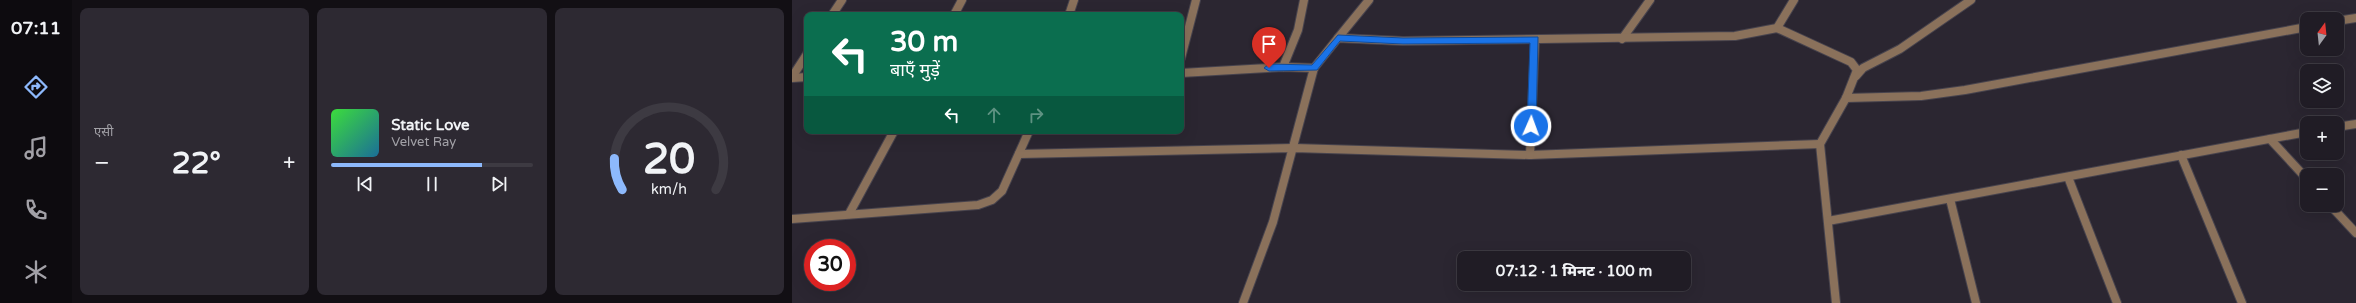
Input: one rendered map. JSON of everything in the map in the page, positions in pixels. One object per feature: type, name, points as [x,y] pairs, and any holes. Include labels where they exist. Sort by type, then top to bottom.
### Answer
[{"type":"street","points":[[834,12],[842,0]]},
{"type":"street","points":[[956,12],[962,0]]},
{"type":"street","points":[[1070,12],[1074,0]]},
{"type":"street","points":[[1184,46],[1196,0]]},
{"type":"street","points":[[1283,67],[1298,30],[1304,0]]},
{"type":"street","points":[[1243,303],[1273,222],[1294,148],[1314,68],[1369,0]]},
{"type":"street","points":[[1622,39],[1650,0]]},
{"type":"street","points":[[1777,28],[1794,0]]},
{"type":"street","points":[[1856,76],[1863,68],[1900,49],[1971,0]]},
{"type":"street","points":[[2344,20],[2356,18]]},
{"type":"street","points":[[1338,38],[1403,41],[1622,39],[1735,36],[1777,28],[1851,62],[1857,70],[1856,76],[1846,98],[1820,144],[1836,303]]},
{"type":"street","points":[[1846,98],[1921,96],[1965,90],[2300,28]]},
{"type":"street","points":[[1530,155],[1535,40]]},
{"type":"street","points":[[792,77],[804,59]]},
{"type":"street","points":[[1184,73],[1283,67],[1314,68]]},
{"type":"street","points":[[792,77],[804,77]]},
{"type":"street","points":[[2344,126],[2356,124]]},
{"type":"street","points":[[1828,221],[2300,133]]},
{"type":"street","points":[[849,214],[892,134]]},
{"type":"street","points":[[792,219],[978,205],[992,200],[1002,191],[1027,134]]},
{"type":"street","points":[[2270,139],[2300,171]]},
{"type":"street","points":[[1019,154],[1294,148],[1530,155],[1820,144]]},
{"type":"street","points":[[2181,155],[2242,303]]},
{"type":"street","points":[[2068,177],[2117,303]]},
{"type":"street","points":[[1950,199],[1976,303]]},
{"type":"street","points":[[2336,212],[2356,233]]},
{"type":"route","points":[[1269,68],[1314,68],[1338,38],[1403,41],[1535,40],[1531,126]]}]
